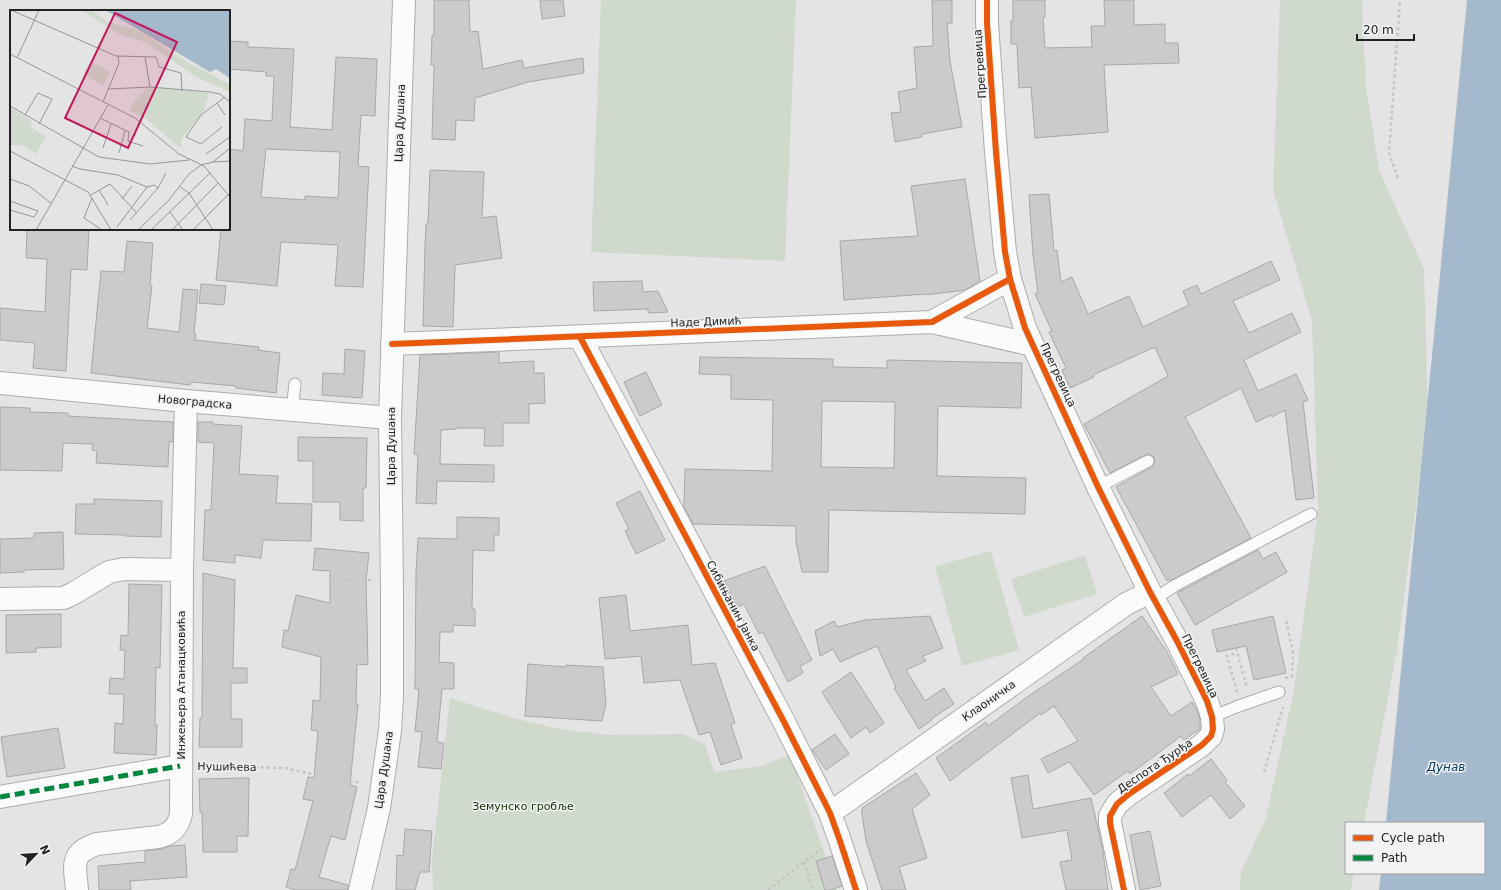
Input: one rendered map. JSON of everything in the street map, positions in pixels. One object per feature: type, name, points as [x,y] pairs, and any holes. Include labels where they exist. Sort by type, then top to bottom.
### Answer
[{"type":"street","name":"Цара Душана","points":[[360,890],[378,815],[390,730],[392,696],[390,418],[404,0]]},
{"type":"street","name":"Прегревица","points":[[986,0],[997,167],[1004,245],[1010,279],[1023,322],[1098,487],[1152,595],[1177,640],[1207,702],[1213,723]]},
{"type":"street","name":"Наде Димић","points":[[932,322],[1010,279]]},
{"type":"street","name":"Наде Димић","points":[[392,344],[932,322],[1033,345]]},
{"type":"street","name":"Сибињанин Јанка","points":[[580,337],[783,720],[830,813],[856,890]]},
{"type":"street","name":"Новоградска","points":[[0,383],[186,401],[390,418]]},
{"type":"street","name":"Инжењера Атанацковића","points":[[78,890],[76,860],[80,852],[84,849],[97,844],[167,835],[174,831],[179,823],[181,814],[182,570],[186,401]]},
{"type":"street","points":[[0,599],[64,598],[108,572],[119,570],[182,570]]},
{"type":"street","name":"Клаоничка","points":[[830,813],[1126,604],[1152,595]]},
{"type":"street","name":"Деспота Ђурђа","points":[[1124,890],[1110,823],[1110,816],[1113,809],[1129,794],[1202,745],[1211,736],[1213,723]]},
{"type":"street","points":[[0,797],[180,766]]},
{"type":"lane","points":[[292,410],[295,384]]},
{"type":"lane","points":[[1098,487],[1148,461]]},
{"type":"lane","points":[[1152,595],[1176,585],[1311,514]]},
{"type":"lane","points":[[1213,723],[1250,702],[1275,693]]},
{"type":"path","points":[[1398,178],[1390,153],[1400,0]]},
{"type":"path","points":[[332,580],[376,580]]},
{"type":"path","points":[[1264,772],[1289,689],[1275,693],[1269,682],[1292,676],[1293,653],[1286,620]]},
{"type":"path","points":[[1236,648],[1250,702]]},
{"type":"path","points":[[1237,654],[1227,656],[1237,693]]},
{"type":"path","points":[[768,890],[824,848],[840,841]]},
{"type":"path","points":[[804,862],[813,890]]},
{"type":"green space","points":[[601,0],[796,0],[785,261],[591,252]]},
{"type":"green space","points":[[1280,0],[1362,0],[1366,87],[1379,170],[1424,269],[1428,414],[1397,651],[1364,822],[1345,822],[1345,874],[1354,874],[1351,890],[1240,890],[1241,871],[1265,821],[1294,690],[1318,510],[1312,321],[1273,190]]},
{"type":"green space","points":[[991,551],[1019,650],[962,666],[935,566]]},
{"type":"green space","points":[[1085,555],[1097,594],[1024,617],[1011,579]]},
{"type":"green space","name":"Земунско гробље","points":[[450,698],[513,718],[559,729],[610,735],[683,734],[705,744],[714,772],[761,766],[790,754],[837,890],[433,890],[432,859]]},
{"type":"water","name":"Дунав","points":[[1467,0],[1501,0],[1501,890],[1379,890],[1381,874],[1485,874],[1485,822],[1386,822]]},
{"type":"building","points":[[434,0],[469,0],[470,32],[478,31],[483,69],[522,60],[524,68],[583,58],[584,73],[528,82],[475,98],[474,121],[456,120],[455,140],[432,139],[434,65],[431,65],[432,35],[434,35]]},
{"type":"building","points":[[540,0],[563,0],[565,16],[542,19]]},
{"type":"building","points":[[932,0],[952,0],[952,23],[947,23],[950,61],[962,127],[922,134],[922,137],[895,142],[891,113],[901,112],[898,92],[917,88],[914,47],[933,46]]},
{"type":"building","points":[[1013,0],[1045,0],[1045,17],[1043,18],[1045,48],[1092,47],[1091,26],[1105,26],[1104,0],[1134,0],[1134,25],[1165,24],[1165,43],[1178,43],[1179,63],[1104,65],[1108,132],[1035,138],[1031,87],[1019,88],[1017,44],[1011,44]]},
{"type":"building","points":[[230,41],[248,42],[248,47],[294,49],[290,127],[332,130],[336,57],[377,59],[375,116],[361,115],[358,166],[369,167],[363,287],[335,286],[338,245],[281,242],[277,286],[216,280],[221,230],[230,230],[230,149],[243,151],[245,119],[272,121],[274,76],[266,76],[266,72],[230,69]],"holes":[[[266,149],[340,152],[338,198],[305,196],[305,200],[261,197]]]},
{"type":"building","points":[[430,170],[484,172],[482,218],[496,216],[502,258],[455,265],[453,327],[423,326],[425,246],[426,224],[428,224]]},
{"type":"building","points":[[965,179],[980,281],[965,290],[926,295],[844,300],[840,241],[918,236],[911,186]]},
{"type":"building","points":[[1049,194],[1054,251],[1057,250],[1061,282],[1072,277],[1088,314],[1129,296],[1143,327],[1189,305],[1183,291],[1197,285],[1201,294],[1271,261],[1280,280],[1233,301],[1249,333],[1292,313],[1301,332],[1244,360],[1258,391],[1296,374],[1308,400],[1303,402],[1314,498],[1296,500],[1285,410],[1272,417],[1271,415],[1256,422],[1241,388],[1185,417],[1251,538],[1170,581],[1169,579],[1167,581],[1116,487],[1152,467],[1155,462],[1154,457],[1149,454],[1145,455],[1110,473],[1084,424],[1168,376],[1155,347],[1093,375],[1094,377],[1070,388],[1062,370],[1066,368],[1049,332],[1052,331],[1035,294],[1038,293],[1033,255],[1029,195]]},
{"type":"building","points":[[27,230],[89,230],[87,270],[71,269],[66,371],[33,368],[35,343],[0,340],[0,308],[45,312],[47,259],[26,258]]},
{"type":"building","points":[[127,241],[153,243],[150,286],[152,286],[147,328],[179,332],[183,289],[198,290],[194,334],[196,334],[195,340],[259,347],[258,350],[280,353],[276,393],[236,388],[236,386],[191,382],[190,385],[91,373],[101,271],[124,272]]},
{"type":"building","points":[[642,281],[643,292],[658,291],[668,312],[648,313],[648,309],[594,311],[593,282]]},
{"type":"building","points":[[201,284],[226,286],[224,305],[199,303]]},
{"type":"building","points":[[345,349],[365,351],[362,398],[322,395],[323,373],[344,374]]},
{"type":"building","points":[[499,352],[499,363],[534,361],[534,373],[544,373],[545,403],[529,404],[529,423],[503,423],[503,446],[484,446],[485,428],[456,428],[441,430],[440,464],[494,465],[494,482],[437,481],[436,504],[416,503],[418,454],[414,454],[420,355]]},
{"type":"building","points":[[700,357],[833,359],[833,367],[887,368],[887,360],[1022,363],[1021,408],[938,406],[937,476],[1026,478],[1025,514],[829,510],[828,572],[802,572],[796,541],[796,526],[693,524],[684,507],[685,469],[772,471],[773,400],[731,399],[731,375],[699,374]],"holes":[[[822,401],[895,402],[894,468],[821,467]]]},
{"type":"building","points":[[646,372],[662,405],[640,416],[624,382]]},
{"type":"building","points":[[0,407],[30,408],[30,412],[68,413],[68,416],[173,422],[173,442],[169,441],[168,467],[96,463],[97,451],[92,450],[93,444],[63,443],[62,471],[0,470]]},
{"type":"building","points":[[198,422],[213,422],[213,424],[242,426],[239,474],[278,476],[276,503],[312,504],[311,541],[263,540],[261,558],[235,555],[235,563],[203,560],[205,510],[211,510],[214,443],[198,442]]},
{"type":"building","points":[[298,437],[367,438],[366,488],[363,488],[363,521],[340,520],[340,502],[313,502],[313,461],[298,461]]},
{"type":"building","points":[[640,491],[665,540],[636,554],[625,531],[629,529],[616,503]]},
{"type":"building","points":[[94,499],[162,501],[161,537],[75,534],[76,504],[94,504]]},
{"type":"building","points":[[457,517],[499,518],[499,535],[494,535],[494,551],[473,550],[472,609],[475,609],[475,626],[453,625],[453,632],[440,632],[439,662],[454,663],[454,689],[442,689],[437,742],[444,743],[441,769],[418,767],[422,732],[415,731],[419,689],[415,689],[416,573],[418,538],[457,539]]},
{"type":"building","points":[[63,532],[64,569],[24,570],[24,572],[0,573],[0,539],[34,538],[34,533]]},
{"type":"building","points":[[315,548],[369,553],[366,581],[368,665],[357,664],[356,704],[358,704],[350,785],[357,787],[345,840],[331,836],[319,877],[348,885],[348,890],[296,890],[286,887],[291,869],[295,870],[313,801],[303,799],[308,777],[314,778],[318,731],[311,730],[313,700],[320,701],[321,657],[282,647],[284,630],[288,631],[296,595],[330,603],[330,571],[313,570]]},
{"type":"building","points":[[1258,550],[1263,559],[1276,552],[1287,572],[1195,625],[1177,593]]},
{"type":"building","points":[[765,566],[812,660],[800,666],[803,673],[788,682],[763,632],[759,634],[744,604],[738,607],[724,581]]},
{"type":"building","points":[[203,573],[235,580],[233,668],[247,668],[247,683],[231,683],[231,719],[242,719],[242,747],[199,747],[200,718],[202,718]]},
{"type":"building","points":[[129,584],[162,585],[160,668],[156,667],[156,755],[114,753],[115,723],[123,724],[124,694],[109,694],[110,678],[124,679],[125,650],[120,650],[121,635],[128,636]]},
{"type":"building","points":[[626,595],[630,631],[688,625],[692,665],[715,663],[735,723],[731,725],[742,758],[721,765],[710,732],[699,735],[680,680],[644,683],[641,656],[605,659],[599,598]]},
{"type":"building","points":[[61,614],[61,647],[36,648],[36,652],[6,653],[6,615]]},
{"type":"building","points":[[930,616],[943,648],[923,656],[926,661],[906,670],[925,701],[944,688],[954,704],[919,729],[894,688],[896,687],[877,646],[840,662],[833,649],[820,656],[815,631],[834,621],[837,627],[865,620]]},
{"type":"building","points":[[1142,616],[1166,650],[1178,674],[1151,687],[1171,716],[1192,702],[1200,719],[1200,729],[1184,740],[1181,736],[1130,774],[1128,771],[1094,795],[1069,762],[1048,773],[1041,759],[1078,741],[1054,706],[1041,715],[1040,713],[950,781],[936,758],[986,722],[988,726],[1027,697],[1084,659],[1083,658]]},
{"type":"building","points":[[1273,616],[1286,673],[1254,680],[1246,646],[1217,652],[1212,630]]},
{"type":"building","points":[[528,664],[566,667],[566,665],[603,667],[606,704],[602,721],[525,716]]},
{"type":"building","points":[[851,672],[884,723],[870,733],[866,727],[851,738],[822,692]]},
{"type":"building","points":[[58,728],[65,768],[7,777],[1,737]]},
{"type":"building","points":[[835,734],[849,754],[826,770],[812,750]]},
{"type":"building","points":[[1211,759],[1227,780],[1225,782],[1245,806],[1230,819],[1211,795],[1182,817],[1164,793],[1188,774],[1189,776]]},
{"type":"building","points":[[916,773],[930,795],[912,809],[927,858],[899,867],[906,890],[882,890],[866,841],[862,808]]},
{"type":"building","points":[[1028,775],[1033,809],[1091,798],[1103,851],[1108,890],[1066,890],[1060,862],[1072,860],[1067,830],[1022,838],[1011,778]]},
{"type":"building","points":[[249,778],[248,836],[237,836],[237,852],[203,852],[199,779]]},
{"type":"building","points":[[405,829],[432,831],[429,872],[420,872],[415,890],[396,890],[397,855],[403,856]]},
{"type":"building","points":[[1150,831],[1161,886],[1140,890],[1130,835]]},
{"type":"building","points":[[185,845],[187,877],[130,881],[131,890],[99,890],[98,866],[145,862],[145,851]]},
{"type":"building","points":[[832,856],[842,886],[825,890],[816,861]]},
{"type":"marked path","points":[[0,797],[180,766]]},
{"type":"cycle path","points":[[987,0],[987,23],[996,152],[1005,252],[1010,279],[1025,328],[1098,487],[1150,592],[1177,641],[1207,701],[1212,717],[1213,729],[1211,736],[1202,745],[1129,794],[1117,804],[1110,816],[1110,823],[1124,890]]},
{"type":"cycle path","points":[[392,344],[932,322],[1010,279]]},
{"type":"cycle path","points":[[580,337],[783,720],[830,813],[856,890]]}]
